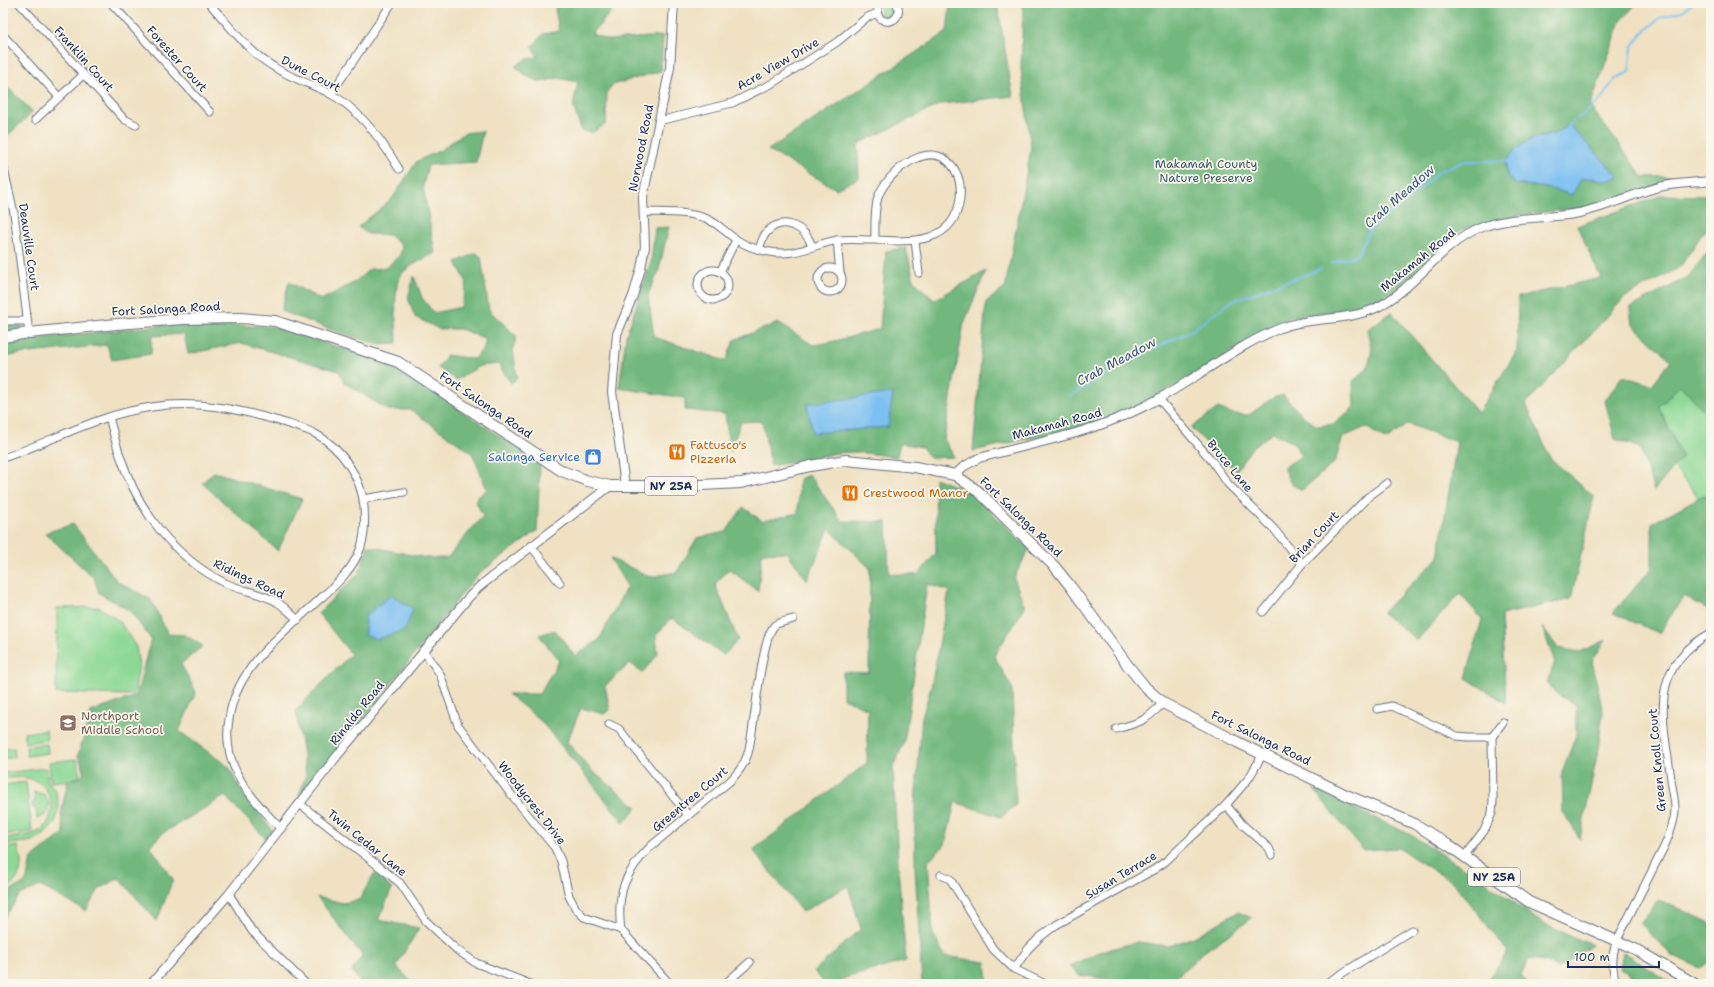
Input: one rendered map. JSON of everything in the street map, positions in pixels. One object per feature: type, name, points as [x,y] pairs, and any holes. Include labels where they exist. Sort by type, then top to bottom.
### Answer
[{"type":"main road","name":"Fort Salonga Road","points":[[3,337],[117,324],[183,319],[241,318],[275,321],[398,362],[562,472],[588,481],[610,486],[681,486],[741,483],[810,466],[846,460],[880,462],[955,475],[979,492],[1055,567],[1129,668],[1146,688],[1163,703],[1344,794],[1415,824],[1465,856],[1528,902],[1642,952],[1695,984]]},
{"type":"street","name":"Franklin Court","points":[[19,3],[124,119],[136,125]]},
{"type":"street","name":"Forester Court","points":[[111,3],[210,112]]},
{"type":"street","name":"Dune Court","points":[[209,3],[260,57],[293,78],[331,94],[364,122],[383,144],[399,169]]},
{"type":"street","points":[[331,94],[392,3]]},
{"type":"street","name":"Norwood Road","points":[[625,485],[612,392],[617,334],[633,296],[645,247],[643,197],[670,68],[674,3]]},
{"type":"street","points":[[880,3],[877,13],[883,21],[894,20],[900,12],[896,3]]},
{"type":"street","name":"Acre View Drive","points":[[658,122],[732,104],[771,84],[838,42],[866,18],[877,13]]},
{"type":"street","points":[[3,35],[60,97]]},
{"type":"street","points":[[35,120],[83,74]]},
{"type":"street","points":[[644,212],[677,213],[707,219],[722,227],[736,240],[759,250],[782,254],[792,253],[838,240],[875,239],[915,241],[933,237],[941,232],[954,217],[960,204],[960,187],[954,168],[948,161],[935,155],[919,157],[891,176],[882,190],[876,207],[875,239]]},
{"type":"street","name":"Deauville Court","points":[[3,165],[14,214],[29,333]]},
{"type":"street","name":"Makamah Road","points":[[955,475],[963,467],[979,458],[1102,426],[1160,399],[1259,338],[1280,328],[1302,322],[1357,315],[1376,308],[1398,294],[1435,259],[1456,242],[1481,227],[1504,222],[1578,214],[1658,187],[1678,183],[1711,181]]},
{"type":"street","points":[[759,250],[766,233],[772,228],[781,224],[789,224],[802,230],[807,234],[812,247]]},
{"type":"street","points":[[720,272],[736,240]]},
{"type":"street","points":[[838,240],[840,273]]},
{"type":"street","points":[[915,241],[919,273]]},
{"type":"street","points":[[712,270],[720,272],[727,280],[727,289],[721,297],[716,299],[707,298],[700,290],[699,286],[701,277],[712,270]]},
{"type":"street","points":[[3,321],[28,321]]},
{"type":"street","name":"Bruce Lane","points":[[1160,399],[1212,461],[1228,484],[1274,529],[1302,564]]},
{"type":"street","points":[[3,458],[31,449],[73,430],[109,417],[150,407],[189,404],[234,409],[296,426],[314,434],[331,445],[354,473],[364,499],[365,519],[361,548],[339,582],[254,661],[242,679],[235,696],[229,721],[228,735],[233,767],[243,786],[281,829]]},
{"type":"street","name":"Ridings Road","points":[[109,417],[121,458],[133,487],[145,511],[161,533],[193,563],[211,576],[228,584],[277,602],[298,620]]},
{"type":"street","name":"Brian Court","points":[[1263,612],[1302,564],[1368,497],[1387,483]]},
{"type":"street","name":"Rinaldo Road","points":[[152,984],[229,894],[454,613],[480,586],[610,486]]},
{"type":"street","points":[[364,499],[404,492]]},
{"type":"street","points":[[531,546],[560,583]]},
{"type":"street","name":"Greentree Court","points":[[620,930],[618,911],[626,878],[639,858],[651,846],[730,781],[741,769],[748,755],[752,737],[759,684],[769,636],[776,625],[792,619]]},
{"type":"street","name":"Green Knoll Court","points":[[1616,984],[1612,969],[1612,953],[1617,940],[1664,847],[1670,833],[1674,811],[1663,716],[1663,696],[1666,684],[1674,665],[1683,653],[1693,644],[1711,633]]},
{"type":"street","name":"Woodycrest Drive","points":[[423,650],[440,674],[458,724],[479,753],[555,848],[561,861],[569,896],[576,909],[584,917],[620,930],[670,984]]},
{"type":"street","points":[[1116,729],[1139,724],[1163,703]]},
{"type":"street","points":[[1377,709],[1392,706],[1457,736],[1492,737]]},
{"type":"street","points":[[1465,856],[1484,831],[1492,813],[1492,737],[1503,722]]},
{"type":"street","points":[[609,724],[619,729],[688,815]]},
{"type":"street","name":"Susan Terrace","points":[[1014,969],[1028,949],[1056,925],[1155,869],[1166,861],[1226,805],[1249,778],[1263,754]]},
{"type":"street","name":"Twin Cedar Lane","points":[[300,804],[400,883],[426,921],[457,950],[476,963],[530,984]]},
{"type":"street","points":[[1226,805],[1243,825],[1269,848],[1272,855]]},
{"type":"street","points":[[941,875],[950,879],[993,949],[1014,969],[1046,984]]},
{"type":"street","points":[[229,894],[252,931],[306,984]]},
{"type":"street","points":[[1325,984],[1412,930]]},
{"type":"street","points":[[726,984],[750,962]]},
{"type":"green space","points":[[565,3],[628,3],[614,8],[592,34],[608,40],[663,36],[661,71],[612,85],[607,93],[606,124],[591,133],[582,131],[573,106],[578,82],[558,78],[540,82],[528,77],[515,66],[526,59],[538,57],[532,47],[543,34],[559,31],[555,8]]},
{"type":"green space","points":[[883,3],[894,3],[897,12],[889,19],[881,16],[880,7]]},
{"type":"green space","points":[[950,3],[997,3],[1013,96],[941,104],[858,144],[859,178],[836,189],[768,150],[947,32]]},
{"type":"green space","name":"Makamah County Nature Preserve","points":[[1023,3],[1637,3],[1621,21],[1590,106],[1643,177],[1693,176],[1582,208],[1521,215],[1461,230],[1394,291],[1354,309],[1290,317],[1173,387],[1104,422],[973,451],[986,302],[1005,288],[1031,148],[1021,69]],"holes":[[[1552,135],[1606,181],[1592,178],[1581,179],[1571,194],[1558,190],[1517,185],[1507,176],[1506,162],[1516,149],[1532,139]]]},
{"type":"green space","points":[[3,83],[33,112],[5,138],[3,138]]},
{"type":"green space","points":[[483,131],[476,162],[428,165],[423,186],[435,253],[403,272],[398,281],[396,298],[397,343],[376,344],[281,311],[289,282],[321,300],[355,282],[370,269],[386,268],[400,255],[402,246],[389,235],[368,234],[358,227],[392,199],[417,161],[441,150],[464,133]]},
{"type":"green space","points":[[1662,195],[1711,196],[1711,221],[1680,267],[1624,298],[1526,404],[1550,458],[1594,497],[1571,599],[1501,615],[1506,703],[1466,678],[1482,619],[1460,594],[1417,640],[1382,613],[1438,558],[1457,442],[1408,424],[1386,440],[1366,427],[1343,437],[1335,462],[1302,490],[1291,484],[1283,468],[1301,456],[1294,443],[1273,433],[1253,446],[1236,471],[1191,428],[1218,408],[1233,414],[1249,415],[1274,397],[1283,395],[1302,415],[1317,426],[1334,424],[1354,407],[1353,381],[1367,369],[1372,350],[1367,330],[1391,312],[1478,413],[1517,351],[1518,297],[1601,278],[1577,226]]},
{"type":"green space","points":[[669,227],[658,273],[648,295],[654,337],[726,361],[734,340],[778,323],[813,345],[831,342],[880,329],[886,251],[906,248],[914,281],[934,300],[986,271],[964,323],[944,439],[954,457],[930,458],[922,447],[900,443],[897,457],[856,452],[837,453],[771,466],[762,421],[741,422],[730,452],[725,414],[685,410],[685,398],[619,388],[626,336],[651,262],[655,228]]},
{"type":"green space","points":[[1711,248],[1711,418],[1680,385],[1659,407],[1682,457],[1654,491],[1640,448],[1615,439],[1605,401],[1622,376],[1652,385],[1671,360],[1632,324],[1630,308],[1688,277]]},
{"type":"green space","points":[[477,253],[481,257],[489,310],[517,337],[513,348],[517,378],[511,383],[498,364],[480,366],[456,380],[438,368],[447,355],[474,359],[484,348],[486,339],[461,329],[439,329],[415,317],[408,298],[414,276],[422,298],[434,313],[461,307],[467,283],[456,262]]},
{"type":"green space","points":[[184,323],[274,327],[357,353],[403,372],[540,463],[537,531],[477,575],[296,804],[306,775],[296,710],[351,654],[318,613],[359,573],[368,546],[427,558],[447,558],[483,516],[475,500],[487,489],[472,453],[411,410],[388,410],[345,383],[339,371],[241,343],[188,354],[184,334],[152,336],[151,354],[112,360],[107,345],[19,354],[3,358],[3,346],[34,339]]},
{"type":"green space","points":[[3,325],[22,326],[22,329],[3,332]]},
{"type":"green space","points":[[1711,337],[1711,514],[1669,461],[1650,407]]},
{"type":"green space","points":[[214,472],[302,499],[278,551],[202,483]]},
{"type":"green space","points":[[809,475],[842,521],[887,522],[889,574],[918,575],[936,553],[935,478],[972,493],[1029,549],[1014,578],[1025,607],[994,656],[1012,688],[1016,805],[1001,817],[955,802],[945,845],[928,861],[933,934],[945,956],[986,962],[988,982],[981,984],[922,984],[915,868],[915,803],[922,717],[931,687],[949,591],[927,584],[904,743],[893,767],[899,881],[906,961],[845,978],[838,984],[825,984],[814,971],[861,929],[848,886],[802,912],[753,850],[867,763],[868,709],[843,698],[843,672],[869,673],[870,568],[829,529],[807,580],[787,552],[762,553],[758,591],[729,569],[715,584],[738,640],[724,655],[672,618],[656,635],[658,654],[642,673],[630,663],[605,686],[610,710],[604,714],[581,708],[567,742],[592,771],[637,807],[624,823],[541,721],[508,694],[539,694],[559,661],[539,635],[555,630],[575,656],[599,640],[627,586],[610,558],[650,577],[677,572],[697,538],[726,532],[743,507],[762,521],[798,513],[799,479]]},
{"type":"green space","points":[[1704,495],[1711,500],[1711,611],[1684,596],[1659,633],[1613,613],[1652,568],[1652,523]]},
{"type":"green space","points":[[73,524],[117,581],[151,600],[168,634],[185,635],[203,646],[181,664],[196,692],[179,731],[229,767],[240,789],[274,832],[268,841],[225,796],[163,833],[150,846],[173,879],[157,921],[119,878],[99,889],[86,911],[40,886],[20,895],[3,920],[3,898],[11,890],[26,882],[31,859],[64,833],[61,814],[68,780],[82,776],[84,770],[78,755],[91,712],[136,696],[151,639],[130,611],[99,593],[94,578],[45,533]]},
{"type":"green space","points":[[99,607],[120,622],[136,647],[139,666],[134,695],[56,693],[57,608]]},
{"type":"green space","points":[[1542,627],[1558,648],[1580,652],[1606,640],[1592,661],[1603,712],[1597,756],[1580,839],[1563,812],[1562,773],[1576,735],[1576,705],[1557,694],[1547,683],[1555,662]]},
{"type":"green space","points":[[46,730],[47,740],[25,743],[24,733]]},
{"type":"green space","points":[[47,744],[48,753],[27,756],[26,746]]},
{"type":"green space","points":[[14,748],[15,757],[3,759],[3,749]]},
{"type":"green space","points":[[77,759],[80,779],[51,782],[49,762]]},
{"type":"green space","points":[[47,768],[48,781],[56,792],[59,806],[55,823],[45,834],[33,841],[3,845],[3,838],[26,836],[39,831],[46,825],[50,818],[51,802],[49,795],[39,782],[24,778],[3,779],[3,773]]},
{"type":"green space","points":[[26,782],[32,832],[3,835],[3,785]]},
{"type":"green space","points":[[1313,789],[1411,835],[1486,882],[1545,925],[1592,945],[1558,969],[1545,961],[1529,959],[1521,976],[1526,984],[1481,984],[1487,980],[1508,952],[1454,883],[1398,848],[1363,850]]},
{"type":"green space","points":[[34,791],[45,795],[49,804],[47,814],[37,819],[36,808],[33,808],[32,803],[35,802]]},
{"type":"green space","points":[[18,846],[21,861],[20,872],[14,882],[3,893],[3,849]]},
{"type":"green space","points":[[375,873],[392,889],[378,920],[419,928],[396,966],[414,984],[361,984],[352,971],[362,955],[317,897],[343,903],[359,900]]},
{"type":"green space","points":[[1659,900],[1711,923],[1711,959],[1700,968],[1670,954],[1640,923]]},
{"type":"green space","points":[[1238,912],[1252,918],[1201,954],[1169,984],[1121,984],[1122,981],[1078,975],[1069,966],[1102,951],[1138,942],[1169,946],[1194,937]]},
{"type":"green space","points":[[1623,952],[1673,984],[1649,984],[1620,969]]},
{"type":"water","points":[[1569,125],[1619,177],[1606,181],[1592,178],[1581,179],[1572,195],[1544,188],[1517,185],[1507,176],[1506,162],[1516,149],[1532,139],[1552,135]]},
{"type":"water","points":[[893,393],[888,427],[813,433],[807,404]]},
{"type":"water","points":[[391,595],[413,609],[405,630],[377,639],[365,635],[365,616]]},
{"type":"waterway","name":"Crab Meadow","points":[[1577,119],[1599,102],[1615,79],[1629,72],[1632,47],[1642,34],[1660,18],[1684,10],[1693,3]]},
{"type":"waterway","name":"Crab Meadow","points":[[1567,127],[1573,122]]},
{"type":"waterway","name":"Crab Meadow","points":[[1332,263],[1357,255],[1371,228],[1411,198],[1439,171],[1465,161],[1510,161]]},
{"type":"waterway","name":"Crab Meadow","points":[[1069,396],[1147,352],[1191,331],[1232,301],[1321,269]]},
{"type":"place","name":"Fattusco's Pizzeria","points":[[677,452]]},
{"type":"place","name":"Salonga Service","points":[[593,457]]},
{"type":"place","name":"Crestwood Manor","points":[[850,493]]},
{"type":"place","name":"Northport Middle School","points":[[68,723]]}]
